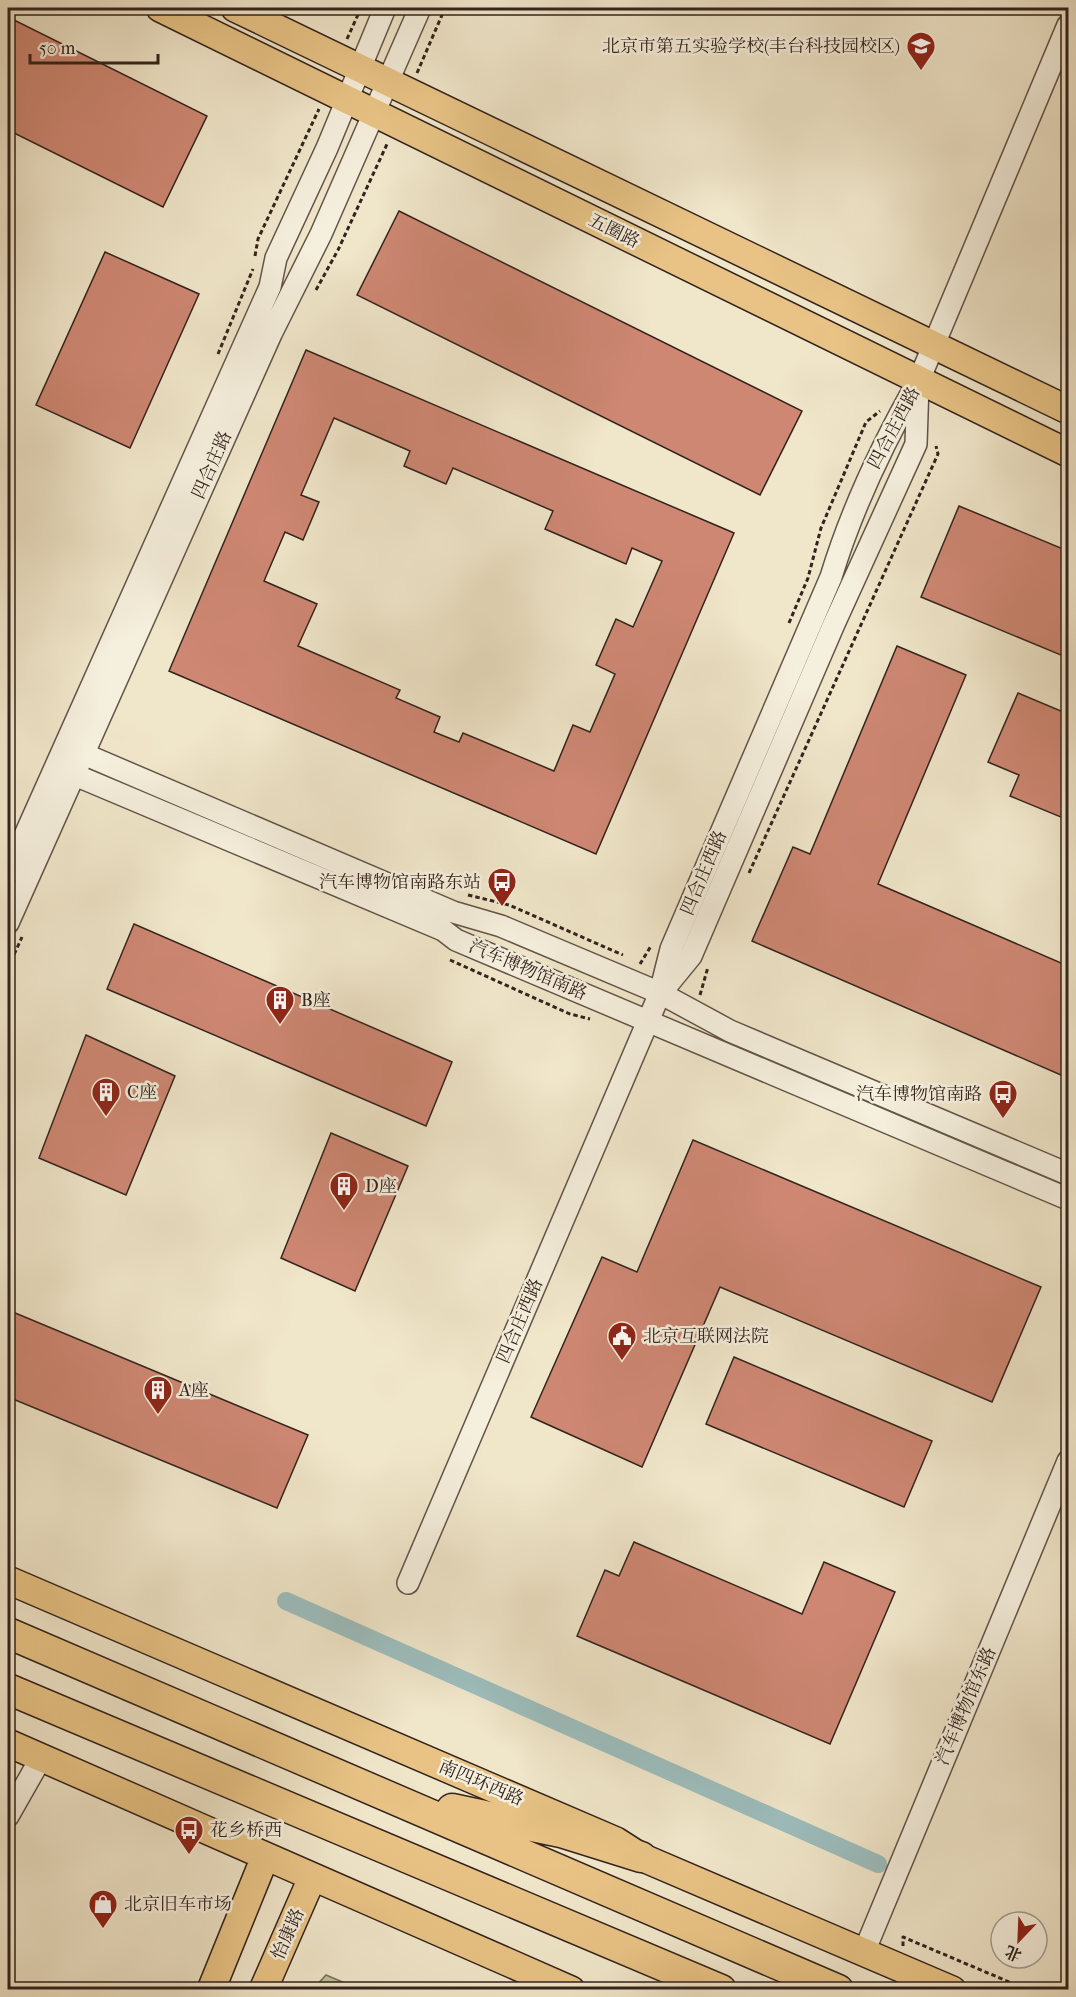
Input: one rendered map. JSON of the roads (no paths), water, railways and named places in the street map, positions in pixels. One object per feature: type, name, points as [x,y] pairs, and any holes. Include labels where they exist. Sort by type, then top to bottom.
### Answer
[{"type":"highway","points":[[8,1633],[838,1989]]},
{"type":"highway","points":[[8,1689],[721,1989]]},
{"type":"highway","points":[[389,1797],[561,1832],[641,1857]]},
{"type":"main road","name":"五圈路","points":[[160,8],[1068,453]]},
{"type":"main road","name":"五圈路","points":[[235,8],[934,343],[1068,410]]},
{"type":"main road","name":"南四环西路","points":[[8,1580],[616,1841],[641,1857],[952,1989]]},
{"type":"main road","points":[[8,1743],[312,1878],[571,1989]]},
{"type":"main road","points":[[212,1989],[265,1857]]},
{"type":"main road","name":"怡康路","points":[[263,1989],[312,1878]]},
{"type":"street","name":"四合庄路","points":[[74,750],[270,287],[276,258],[347,100],[385,8]]},
{"type":"street","name":"四合庄路","points":[[8,873],[65,770],[271,334],[321,234],[385,119],[398,88],[420,8]]},
{"type":"street","points":[[918,380],[1068,25]]},
{"type":"street","name":"四合庄西路","points":[[408,1583],[649,1020],[660,993],[671,949],[831,577],[844,533],[890,431],[918,380]]},
{"type":"street","name":"四合庄西路","points":[[660,993],[691,956],[834,624],[916,444],[918,380]]},
{"type":"street","name":"汽车博物馆南路","points":[[74,750],[453,912],[501,926],[660,993],[730,1031],[1068,1174]]},
{"type":"street","name":"四合庄路","points":[[15,930],[65,770]]},
{"type":"street","name":"汽车博物馆南路","points":[[65,770],[443,930],[456,940],[1068,1199]]},
{"type":"street","name":"汽车博物馆东路","points":[[864,1952],[1068,1461]]},
{"type":"street","points":[[8,1816],[41,1758]]},
{"type":"waterway","points":[[286,1601],[878,1864]]},
{"type":"place","name":"北京市第五实验学校(丰台科技园校区)","points":[[921,72]]},
{"type":"place","name":"汽车博物馆南路东站","points":[[502,908]]},
{"type":"place","name":"B座","points":[[280,1026]]},
{"type":"place","name":"C座","points":[[106,1118]]},
{"type":"place","name":"汽车博物馆南路","points":[[1003,1120]]},
{"type":"place","name":"D座","points":[[344,1212]]},
{"type":"place","name":"北京互联网法院","points":[[622,1362]]},
{"type":"place","name":"A座","points":[[158,1416]]},
{"type":"place","name":"花乡桥西","points":[[189,1856]]},
{"type":"place","name":"北京旧车市场","points":[[103,1930]]}]
